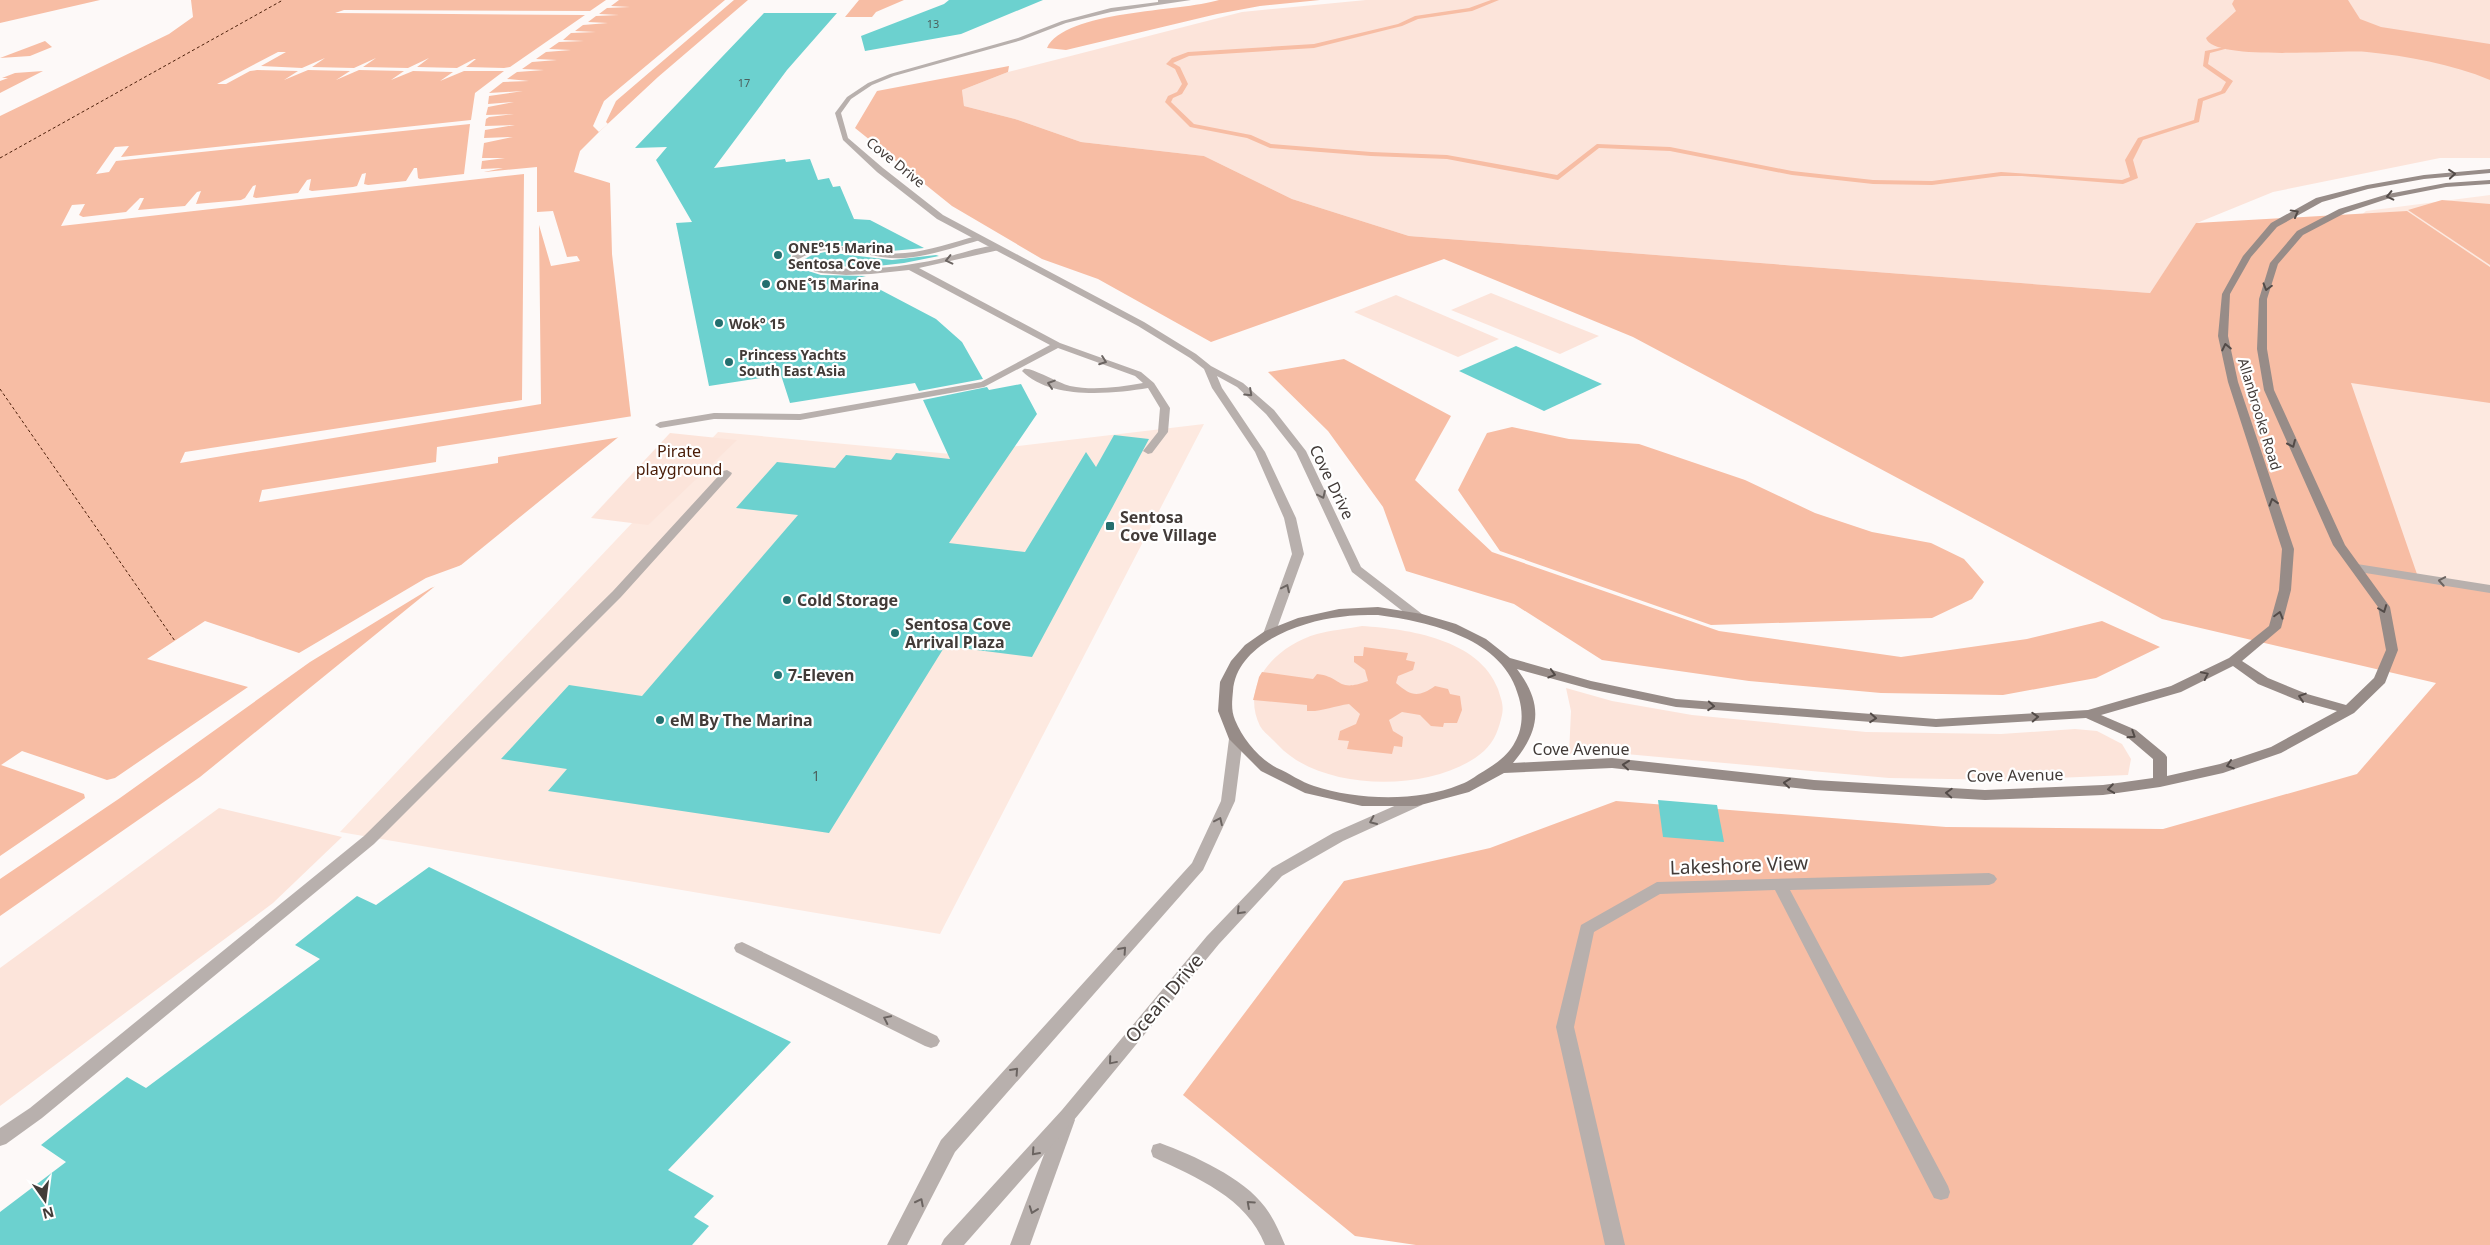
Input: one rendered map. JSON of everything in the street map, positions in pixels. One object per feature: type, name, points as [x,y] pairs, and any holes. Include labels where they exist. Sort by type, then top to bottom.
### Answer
[{"type":"street","name":"Cove Drive","points":[[1111,10],[1125,0]]},
{"type":"street","name":"Cove Drive","points":[[1150,0],[1168,2]]},
{"type":"street","name":"Cove Drive","points":[[1188,0],[1111,10],[1064,22],[1020,39],[892,74],[870,84],[849,98],[838,113],[844,139],[880,170],[940,216],[977,238],[1140,324],[1208,368],[1240,385],[1270,412],[1301,451],[1356,569],[1418,617]]},
{"type":"street","name":"Allanbrooke Road","points":[[2288,549],[2233,382],[2223,336],[2226,294],[2247,256],[2274,225],[2320,200],[2367,187],[2424,177],[2490,171]]},
{"type":"street","name":"Allanbrooke Road","points":[[2357,568],[2339,545],[2269,390],[2262,349],[2263,299],[2274,263],[2300,233],[2342,211],[2388,196],[2446,185],[2490,182]]},
{"type":"street","points":[[977,238],[900,256],[865,250],[816,248],[802,251],[795,258],[795,265],[812,270],[858,273],[897,271],[996,248]]},
{"type":"street","points":[[912,268],[1057,345],[1138,374],[1151,386],[1165,408],[1163,432],[1148,451]]},
{"type":"street","points":[[660,425],[714,416],[800,416],[984,384],[1057,345]]},
{"type":"street","points":[[1208,368],[1217,388],[1260,452],[1290,518],[1298,554],[1269,634]]},
{"type":"street","points":[[1027,371],[1042,381],[1068,390],[1113,392],[1151,386]]},
{"type":"street","points":[[0,1138],[36,1113],[369,840],[617,594],[727,473]]},
{"type":"street","name":"Cove Avenue","points":[[1505,661],[1590,685],[1676,703],[1936,723],[2088,714],[2176,689],[2234,661],[2275,628],[2285,590],[2288,549]]},
{"type":"street","points":[[2357,568],[2490,589]]},
{"type":"street","name":"Cove Avenue","points":[[1500,768],[1612,763],[1814,786],[1985,795],[2103,790],[2160,782],[2222,768],[2276,750],[2349,710],[2380,680],[2392,650],[2384,607],[2357,568]]},
{"type":"street","name":"Cove Avenue","points":[[1378,611],[1418,617],[1452,627],[1482,642],[1505,661],[1523,686],[1530,714],[1522,743],[1500,768],[1464,789],[1417,801],[1362,801],[1310,790],[1266,768],[1236,739],[1225,711],[1227,682],[1236,664],[1250,648],[1269,634],[1302,621],[1339,613],[1378,611]]},
{"type":"street","points":[[2234,661],[2263,681],[2302,697],[2349,710]]},
{"type":"street","points":[[2088,714],[2131,733],[2160,757],[2160,782]]},
{"type":"street","points":[[897,1245],[948,1146],[1198,866],[1228,801],[1236,739]]},
{"type":"street","name":"Ocean Drive","points":[[951,1245],[1068,1115],[1213,940],[1278,872],[1338,837],[1417,801]]},
{"type":"street","name":"Lakeshore View","points":[[1615,1245],[1565,1026],[1587,929],[1656,888],[1989,879]]},
{"type":"street","points":[[1780,885],[1941,1192]]},
{"type":"street","points":[[742,948],[931,1041]]},
{"type":"street","points":[[1020,1245],[1068,1115]]},
{"type":"street","points":[[1160,1151],[1221,1180],[1255,1207],[1273,1237],[1275,1245]]},
{"type":"shaded area","points":[[0,0],[100,0],[0,23]]},
{"type":"shaded area","points":[[191,0],[748,0],[658,77],[599,132],[580,151],[574,172],[610,183],[612,254],[632,426],[200,777],[0,916],[0,116],[169,34],[193,17]]},
{"type":"shaded area","points":[[859,0],[904,0],[876,12],[872,17],[845,17]]},
{"type":"shaded area","points":[[1219,0],[1320,0],[1260,6],[1217,14],[1066,50],[1047,48],[1058,36],[1076,26],[1099,19]]},
{"type":"shaded area","points":[[2234,0],[2348,0],[2360,19],[2381,27],[2490,44],[2490,80],[2445,65],[2413,58],[2367,52],[2253,52],[2231,50],[2214,45],[2206,38],[2236,11],[2232,4]]},
{"type":"shaded area","points":[[45,41],[52,47],[30,56],[0,58]]},
{"type":"shaded area","points":[[1009,66],[1008,72],[962,90],[964,106],[1015,119],[1081,142],[1204,156],[1292,199],[1409,236],[2150,293],[2196,223],[2407,211],[2490,267],[2490,403],[2351,383],[2418,577],[2490,590],[2490,1245],[1416,1245],[1355,1236],[1183,1095],[1344,881],[1490,848],[1616,801],[1946,827],[2163,829],[2357,774],[2436,683],[2162,619],[1633,337],[1444,259],[1211,342],[1098,279],[1042,259],[952,206],[855,128],[877,91]]},
{"type":"shaded area","points":[[43,71],[0,93],[0,81],[8,78],[2,78],[15,73]]},
{"type":"shaded area","points":[[2490,195],[2490,602],[2421,590],[2295,276],[2366,211]]},
{"type":"shaded area","points":[[2442,200],[2490,204],[2490,265],[2408,210]]},
{"type":"shaded area","points":[[1344,359],[1451,416],[1415,480],[1492,552],[1719,631],[1901,657],[2027,639],[2102,621],[2160,647],[2096,678],[2003,695],[1881,693],[1749,681],[1602,660],[1514,604],[1406,571],[1383,507],[1328,431],[1268,372]]},
{"type":"shaded area","points":[[1204,424],[940,934],[340,832],[718,432],[951,454]]},
{"type":"shaded area","points":[[1512,427],[1569,439],[1639,444],[1745,480],[1815,513],[1872,532],[1931,543],[1964,559],[1984,582],[1972,599],[1932,618],[1711,625],[1500,551],[1458,490],[1487,433]]},
{"type":"shaded area","points":[[1364,647],[1408,653],[1406,660],[1415,662],[1413,670],[1398,676],[1396,683],[1410,693],[1419,694],[1435,686],[1448,689],[1450,694],[1460,696],[1462,710],[1457,723],[1444,723],[1443,727],[1431,726],[1420,715],[1402,712],[1389,720],[1393,731],[1403,737],[1402,747],[1394,746],[1392,754],[1347,749],[1349,741],[1338,740],[1340,731],[1356,724],[1360,714],[1349,704],[1317,711],[1307,711],[1307,705],[1253,700],[1262,672],[1313,679],[1317,674],[1345,685],[1368,681],[1365,670],[1354,662],[1354,656],[1363,656]]},
{"type":"green space","points":[[1366,0],[2490,0],[2490,158],[2440,158],[2273,192],[2197,223],[2150,293],[1409,236],[1292,199],[1204,156],[1081,142],[1015,119],[964,106],[962,90],[1008,72],[1242,12]]},
{"type":"green space","points":[[1491,293],[1599,336],[1560,354],[1451,310]]},
{"type":"green space","points":[[1396,295],[1499,339],[1458,357],[1354,312]]},
{"type":"green space","name":"Pirate playground","points":[[670,433],[737,440],[648,525],[591,518]]},
{"type":"green space","points":[[1362,626],[1400,630],[1440,640],[1459,648],[1475,658],[1489,672],[1498,689],[1503,711],[1496,734],[1484,751],[1463,765],[1438,775],[1410,780],[1380,782],[1350,779],[1322,772],[1298,761],[1266,734],[1260,726],[1255,710],[1255,695],[1259,681],[1266,668],[1276,657],[1302,639],[1317,634]]},
{"type":"green space","points":[[1566,688],[1612,701],[1692,715],[1866,732],[2001,734],[2075,729],[2097,731],[2122,744],[2131,759],[2128,775],[2009,780],[1889,778],[1593,751],[1569,754],[1571,711]]},
{"type":"green space","points":[[219,808],[342,837],[273,903],[0,1106],[0,968]]},
{"type":"pier","points":[[606,0],[619,0],[611,6],[630,7],[607,8],[599,14],[619,15],[596,16],[588,22],[608,23],[583,25],[575,31],[596,32],[571,33],[563,40],[584,41],[559,42],[549,49],[571,50],[546,52],[536,59],[557,60],[532,62],[522,69],[544,70],[517,72],[507,79],[529,81],[503,82],[489,93],[523,91],[489,96],[488,104],[514,102],[488,107],[486,115],[514,114],[489,117],[486,119],[485,126],[515,125],[485,130],[484,138],[513,137],[484,143],[482,158],[505,158],[482,161],[481,169],[503,168],[484,172],[537,167],[537,212],[553,211],[567,257],[577,256],[580,261],[551,266],[539,225],[541,404],[180,463],[185,452],[522,400],[524,174],[61,226],[72,205],[85,204],[79,215],[83,217],[126,212],[140,198],[144,198],[138,210],[185,206],[197,192],[201,191],[196,204],[241,200],[256,185],[253,197],[256,198],[298,193],[307,180],[311,179],[309,190],[312,191],[357,186],[362,174],[366,173],[364,184],[368,185],[406,181],[414,168],[417,168],[418,178],[420,179],[464,174],[470,124],[116,161],[109,172],[96,174],[115,147],[129,146],[121,157],[471,120],[475,93],[504,71],[464,71],[440,81],[453,72],[413,71],[391,80],[404,71],[359,70],[336,80],[350,71],[308,70],[284,80],[298,71],[257,70],[250,71],[226,84],[217,84],[278,52],[286,52],[261,66],[302,68],[325,58],[312,67],[354,68],[376,58],[363,67],[408,68],[429,58],[417,67],[457,68],[476,59],[466,67],[510,67],[585,15],[335,13],[344,10],[590,11]]},
{"type":"pier","points":[[725,0],[734,0],[616,101],[606,122],[608,124],[599,132],[593,126],[604,101]]},
{"type":"pier","points":[[633,416],[634,427],[621,437],[498,457],[498,463],[259,502],[262,490],[436,462],[437,447]]},
{"type":"pier","points":[[467,563],[440,585],[431,588],[310,662],[120,798],[0,879],[0,856],[85,798],[84,794],[1,765],[22,751],[107,780],[115,778],[248,687],[147,659],[205,621],[299,653],[426,578]]},
{"type":"building","points":[[949,0],[1043,0],[961,34],[865,51],[861,36],[944,4]]},
{"type":"building","name":"ONE ̊15 Marina","points":[[764,13],[837,13],[787,70],[714,168],[785,159],[786,162],[810,159],[818,180],[829,178],[833,187],[840,186],[854,219],[870,220],[924,248],[891,251],[820,245],[791,254],[789,265],[821,275],[866,276],[858,278],[936,319],[962,342],[983,379],[919,391],[915,383],[790,403],[781,375],[709,386],[676,223],[692,222],[656,160],[667,147],[635,148]]},
{"type":"building","points":[[825,252],[892,260],[939,256],[869,267],[835,266],[801,261],[812,255]]},
{"type":"building","points":[[1516,346],[1602,384],[1544,411],[1459,371]]},
{"type":"building","name":"Sentosa Cove Arrival Plaza","points":[[1021,384],[1037,414],[949,543],[1025,552],[1086,452],[1096,467],[1114,435],[1149,439],[1032,657],[945,646],[829,833],[548,791],[567,769],[501,759],[569,685],[642,696],[798,515],[736,508],[777,462],[835,468],[846,455],[891,460],[896,453],[950,459],[923,400],[987,387],[989,390]]},
{"type":"building","points":[[1658,800],[1717,805],[1724,842],[1663,837]]},
{"type":"building","points":[[429,867],[791,1042],[668,1170],[714,1196],[694,1217],[709,1226],[692,1245],[0,1245],[0,1212],[66,1162],[41,1145],[127,1077],[146,1088],[320,959],[295,945],[357,896],[376,905]]},
{"type":"waterway","points":[[1496,0],[1470,10],[1417,17],[1400,25],[1314,46],[1188,54],[1174,59],[1169,64],[1178,68],[1185,84],[1180,93],[1170,97],[1168,102],[1192,126],[1249,136],[1270,146],[1371,154],[1447,157],[1558,178],[1597,146],[1670,149],[1792,173],[1873,182],[1932,183],[2001,174],[2123,182],[2134,178],[2129,160],[2140,139],[2197,121],[2200,100],[2223,92],[2230,81],[2205,65],[2207,52],[2223,48]]},
{"type":"ferry route","points":[[0,158],[283,0]]},
{"type":"ferry route","points":[[0,389],[175,641]]},
{"type":"place","name":"ONE°15 Marina Sentosa Cove","points":[[778,255]]},
{"type":"place","name":"ONE ̊15 Marina","points":[[766,284]]},
{"type":"place","name":"Wok° 15","points":[[719,323]]},
{"type":"place","name":"Princess Yachts South East Asia","points":[[729,362]]},
{"type":"place","name":"Sentosa Cove Village","points":[[1110,526]]},
{"type":"place","name":"Cold Storage","points":[[787,600]]},
{"type":"place","name":"Sentosa Cove Arrival Plaza","points":[[895,633]]},
{"type":"place","name":"7-Eleven","points":[[778,675]]},
{"type":"place","name":"eM By The Marina","points":[[660,720]]}]
